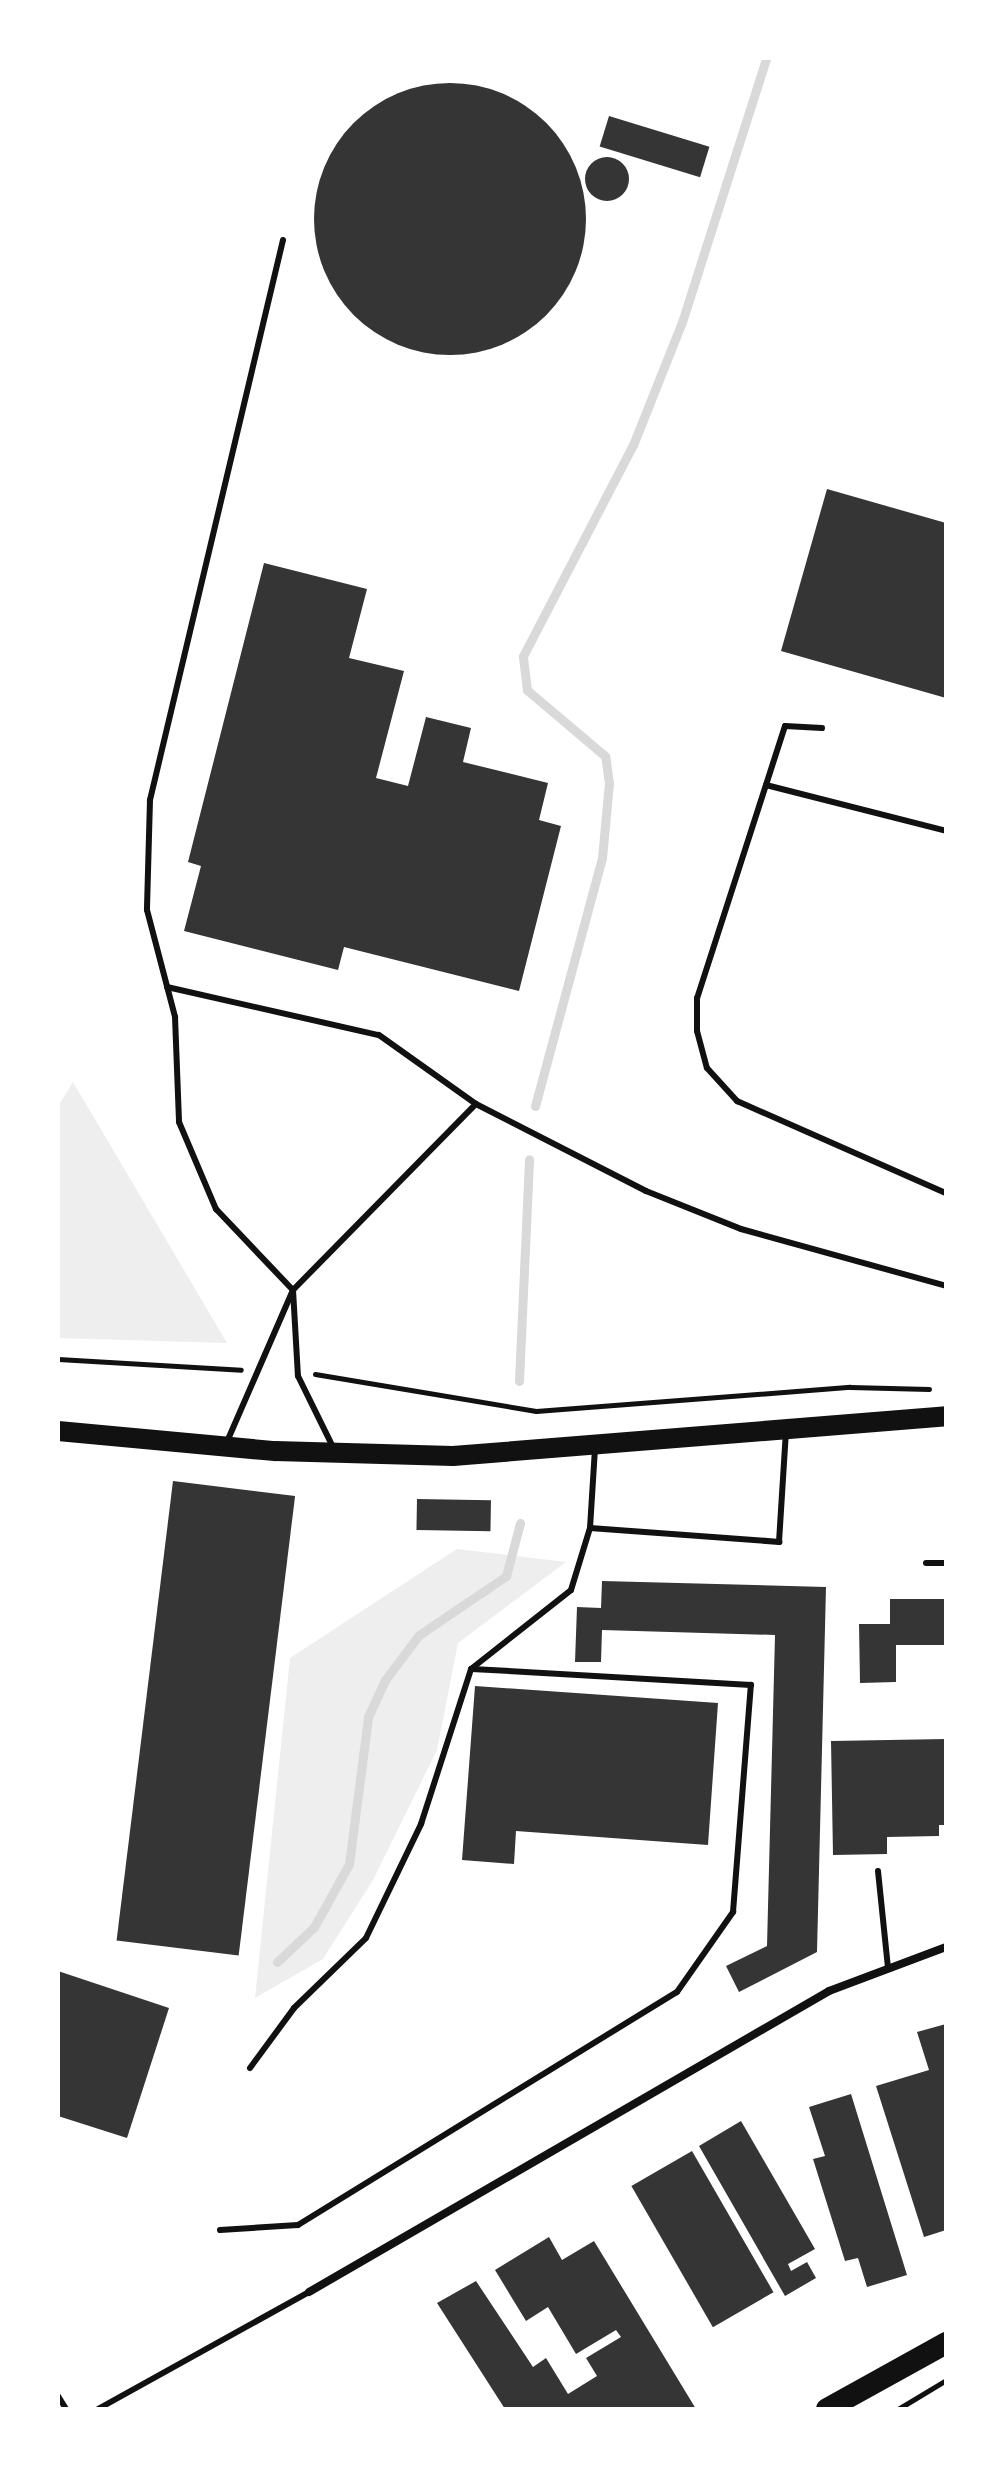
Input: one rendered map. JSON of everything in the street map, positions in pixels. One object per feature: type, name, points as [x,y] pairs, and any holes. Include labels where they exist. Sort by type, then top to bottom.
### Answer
[{"type":"highway","points":[[827,2409],[946,2343]]},
{"type":"main road","points":[[58,1431],[337,1454],[595,1448],[946,1416]]},
{"type":"street","points":[[309,2292],[829,1991],[946,1947]]},
{"type":"lane","points":[[283,240],[150,800],[147,910],[167,987],[179,1122],[216,1209],[293,1290],[298,1376],[337,1454]]},
{"type":"lane","points":[[822,728],[785,726],[697,998],[707,1068],[737,1101],[946,1193]]},
{"type":"lane","points":[[766,785],[946,831]]},
{"type":"lane","points":[[167,987],[379,1035],[476,1104],[646,1191],[741,1229],[946,1286]]},
{"type":"lane","points":[[225,1447],[293,1290],[476,1104]]},
{"type":"lane","points":[[590,1528],[779,1542],[786,1429]]},
{"type":"lane","points":[[250,2068],[294,2008],[366,1938],[421,1824],[471,1669],[571,1590],[590,1528],[595,1448]]},
{"type":"lane","points":[[926,1563],[946,1563]]},
{"type":"lane","points":[[220,2230],[298,2225],[677,1992],[733,1912],[751,1685],[471,1669]]},
{"type":"lane","points":[[878,1871],[888,1968]]},
{"type":"lane","points":[[98,2409],[309,2292]]},
{"type":"lane","points":[[58,2396],[66,2409]]},
{"type":"path","points":[[58,1359],[234,1370]]},
{"type":"path","points":[[333,1377],[536,1411],[850,1387],[946,1390]]},
{"type":"path","points":[[898,2409],[946,2380]]},
{"type":"shaded area","points":[[73,1082],[227,1343],[58,1338],[58,1106]]},
{"type":"shaded area","points":[[457,1549],[566,1562],[458,1643],[437,1750],[373,1880],[323,1959],[255,1998],[290,1658]]},
{"type":"building","points":[[450,83],[502,93],[526,106],[546,123],[563,143],[576,167],[586,219],[576,271],[563,295],[546,315],[526,332],[502,345],[450,355],[398,345],[374,332],[354,315],[337,295],[324,271],[314,219],[324,167],[337,143],[354,123],[374,106],[398,93]]},
{"type":"building","points":[[609,116],[709,147],[700,177],[600,147]]},
{"type":"building","points":[[607,157],[622,164],[629,179],[622,194],[607,201],[592,194],[585,179],[592,164]]},
{"type":"building","points":[[827,489],[946,523],[946,698],[781,651]]},
{"type":"building","points":[[264,563],[367,589],[349,658],[404,671],[376,778],[408,786],[426,717],[471,728],[463,762],[548,783],[539,820],[561,826],[519,991],[344,947],[338,970],[184,931],[201,866],[188,862]]},
{"type":"building","points":[[173,1481],[295,1496],[239,1956],[117,1941]]},
{"type":"building","points":[[417,1499],[491,1500],[490,1531],[416,1530]]},
{"type":"building","points":[[602,1581],[826,1587],[817,1952],[739,1992],[726,1966],[767,1946],[775,1635],[602,1630],[601,1662],[575,1662],[577,1607],[601,1608]]},
{"type":"building","points":[[890,1599],[946,1599],[946,1645],[896,1645],[896,1682],[860,1683],[859,1624],[890,1624]]},
{"type":"building","points":[[475,1686],[718,1703],[708,1845],[516,1831],[514,1864],[462,1860]]},
{"type":"building","points":[[946,1739],[946,1825],[939,1825],[939,1836],[887,1837],[887,1854],[833,1855],[831,1741]]},
{"type":"building","points":[[58,1971],[169,2008],[127,2138],[58,2116]]},
{"type":"building","points":[[946,2024],[946,2230],[924,2237],[876,2086],[929,2070],[917,2032]]},
{"type":"building","points":[[851,2094],[907,2275],[867,2287],[858,2258],[845,2261],[813,2159],[825,2156],[809,2107]]},
{"type":"building","points":[[741,2121],[815,2249],[788,2264],[791,2271],[807,2262],[816,2278],[785,2296],[699,2146]]},
{"type":"building","points":[[692,2151],[774,2292],[713,2327],[631,2186]]},
{"type":"building","points":[[549,2237],[562,2260],[594,2241],[696,2409],[505,2409],[437,2303],[476,2281],[533,2367],[546,2358],[568,2394],[597,2376],[586,2358],[621,2337],[616,2330],[576,2354],[548,2307],[526,2321],[495,2270]]},
{"type":"waterway","points":[[535,1106],[602,858],[609,783],[605,756],[527,690],[523,656],[633,445],[682,322],[766,58]]},
{"type":"waterway","points":[[519,1381],[529,1159]]},
{"type":"waterway","points":[[277,1962],[314,1927],[349,1864],[368,1717],[385,1680],[419,1635],[506,1576],[520,1523]]}]
